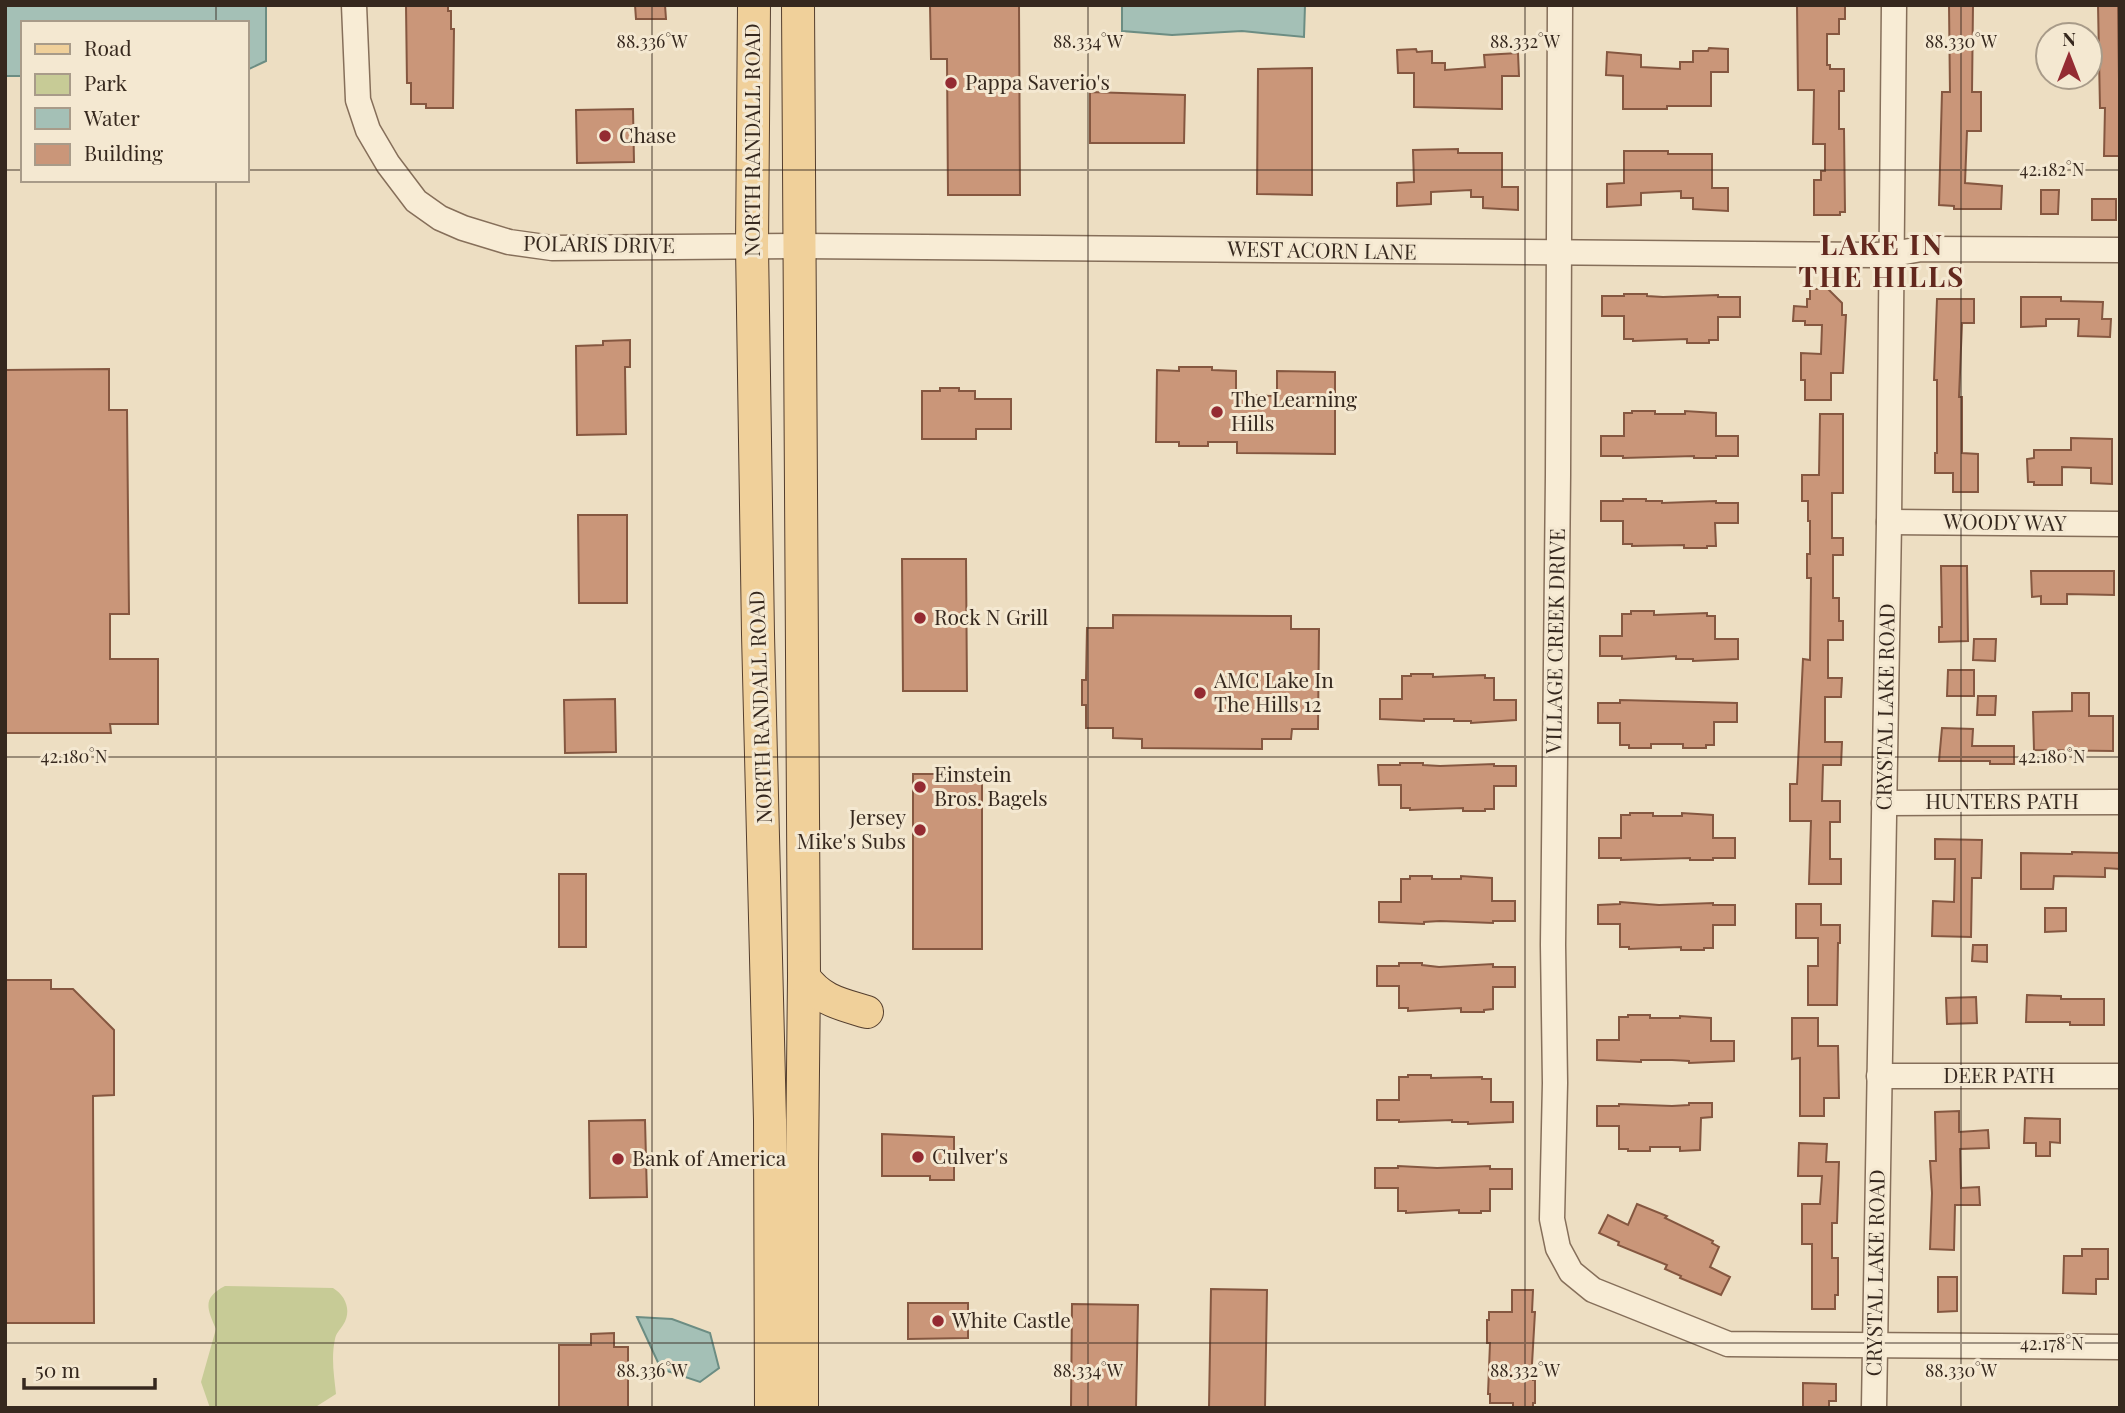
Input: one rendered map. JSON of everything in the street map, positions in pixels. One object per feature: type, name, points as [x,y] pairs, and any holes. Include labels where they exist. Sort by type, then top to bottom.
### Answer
[{"type":"main road","name":"NORTH RANDALL ROAD","points":[[754,5],[752,246],[758,634],[770,1108],[771,1408]]},
{"type":"main road","name":"NORTH RANDALL ROAD","points":[[798,5],[804,977],[803,1408]]},
{"type":"main road","points":[[804,977],[814,990],[836,1003],[867,1012]]},
{"type":"street","name":"POLARIS DRIVE","points":[[354,5],[355,69],[362,115],[379,150],[416,201],[440,218],[509,242],[552,248],[752,246]]},
{"type":"street","name":"VILLAGE CREEK DRIVE","points":[[1560,5],[1553,944],[1555,1083],[1552,1219],[1558,1248],[1571,1272],[1593,1290],[1728,1344],[1874,1344]]},
{"type":"street","name":"CRYSTAL LAKE ROAD","points":[[1874,1408],[1893,254],[1894,5]]},
{"type":"street","name":"WEST ACORN LANE","points":[[752,246],[1893,254],[1921,248],[2120,250]]},
{"type":"street","name":"WOODY WAY","points":[[1889,522],[2120,524]]},
{"type":"street","name":"HUNTERS PATH","points":[[1884,803],[2120,802]]},
{"type":"street","name":"DEER PATH","points":[[1879,1076],[2120,1076]]},
{"type":"street","points":[[1874,1344],[1892,1347],[2120,1347]]},
{"type":"green space","points":[[225,1286],[333,1288],[338,1291],[346,1304],[347,1314],[336,1335],[334,1346],[336,1394],[314,1408],[210,1408],[201,1382],[216,1329],[209,1304],[213,1295]]},
{"type":"water","points":[[5,5],[266,5],[266,61],[248,70],[248,21],[21,21],[21,76],[5,76]]},
{"type":"water","points":[[1122,5],[1305,5],[1304,37],[1242,31],[1172,35],[1122,31]]},
{"type":"water","points":[[637,1317],[672,1319],[710,1333],[719,1368],[700,1382],[661,1369]]},
{"type":"building","points":[[406,5],[448,5],[448,11],[451,11],[451,29],[454,29],[453,108],[426,108],[426,104],[411,104],[411,83],[407,83]]},
{"type":"building","points":[[635,5],[665,5],[666,19],[636,19]]},
{"type":"building","points":[[930,5],[1019,5],[1020,195],[948,195],[947,59],[931,59]]},
{"type":"building","points":[[1797,5],[1845,5],[1845,19],[1839,19],[1839,34],[1827,34],[1827,65],[1830,65],[1830,69],[1844,69],[1844,91],[1839,91],[1839,129],[1844,129],[1845,212],[1840,212],[1840,215],[1814,215],[1814,180],[1821,180],[1821,171],[1825,171],[1825,144],[1813,144],[1814,90],[1798,90]]},
{"type":"building","points":[[1949,5],[1973,5],[1972,92],[1981,92],[1981,131],[1967,131],[1965,183],[2002,186],[2001,209],[1954,209],[1954,206],[1939,205],[1942,92],[1950,92]]},
{"type":"building","points":[[2098,5],[2118,5],[2120,156],[2104,156],[2105,108],[2100,108],[2100,91],[2104,91],[2104,21],[2098,21]]},
{"type":"building","points":[[1709,48],[1728,49],[1728,72],[1711,72],[1711,106],[1623,109],[1623,76],[1606,75],[1607,52],[1641,55],[1641,67],[1680,69],[1680,62],[1693,62],[1693,51],[1708,51]]},
{"type":"building","points":[[1416,49],[1417,52],[1432,51],[1432,63],[1445,63],[1445,70],[1485,67],[1484,55],[1518,53],[1519,76],[1502,76],[1502,109],[1414,107],[1414,73],[1398,73],[1397,50]]},
{"type":"building","points":[[1312,68],[1312,195],[1257,194],[1258,69]]},
{"type":"building","points":[[1090,92],[1185,95],[1184,143],[1090,143]]},
{"type":"building","name":"Chase","points":[[633,109],[634,162],[577,163],[576,110]]},
{"type":"building","points":[[1458,149],[1458,153],[1502,153],[1502,187],[1518,187],[1518,210],[1483,208],[1483,197],[1471,197],[1471,190],[1431,192],[1431,204],[1397,206],[1397,183],[1414,182],[1413,150]]},
{"type":"building","points":[[1624,151],[1712,154],[1712,188],[1728,188],[1728,211],[1693,209],[1693,198],[1681,198],[1681,191],[1641,193],[1641,205],[1607,207],[1607,184],[1624,183]]},
{"type":"building","points":[[2041,190],[2059,190],[2058,214],[2041,214]]},
{"type":"building","points":[[2092,199],[2116,199],[2116,220],[2092,220]]},
{"type":"building","points":[[1810,289],[1828,289],[1842,303],[1842,315],[1846,315],[1843,373],[1831,373],[1831,400],[1805,400],[1805,380],[1801,380],[1801,353],[1821,354],[1822,325],[1805,325],[1805,321],[1793,321],[1794,306],[1807,307]]},
{"type":"building","points":[[1624,294],[1740,297],[1740,317],[1718,317],[1718,340],[1709,340],[1709,343],[1687,343],[1687,339],[1633,341],[1624,339],[1624,316],[1602,316],[1602,296]]},
{"type":"building","points":[[2021,297],[2061,297],[2061,301],[2103,302],[2102,319],[2111,319],[2110,337],[2078,336],[2079,319],[2046,319],[2046,326],[2021,327]]},
{"type":"building","points":[[1937,299],[1974,299],[1974,323],[1962,323],[1959,397],[1962,397],[1962,453],[1978,454],[1978,492],[1953,492],[1953,473],[1935,473]]},
{"type":"building","points":[[630,340],[630,367],[625,367],[626,434],[577,435],[576,346]]},
{"type":"building","points":[[1179,367],[1212,367],[1212,370],[1236,371],[1236,395],[1277,396],[1277,371],[1335,372],[1335,454],[1237,453],[1237,442],[1179,446],[1179,442],[1156,442],[1157,370],[1179,371]]},
{"type":"building","points":[[109,369],[109,410],[127,410],[129,614],[110,614],[110,659],[158,659],[158,724],[110,724],[111,733],[5,733],[5,370]]},
{"type":"building","points":[[940,388],[975,391],[975,399],[1011,399],[1011,429],[976,429],[976,439],[922,439],[922,391],[940,391]]},
{"type":"building","points":[[1655,411],[1655,414],[1685,414],[1685,411],[1716,413],[1716,436],[1738,436],[1738,456],[1601,456],[1601,436],[1624,436],[1624,413]]},
{"type":"building","points":[[1820,414],[1843,414],[1843,493],[1832,493],[1832,538],[1843,538],[1843,555],[1833,555],[1833,598],[1839,598],[1839,621],[1843,621],[1843,640],[1828,640],[1828,678],[1842,678],[1841,697],[1825,697],[1825,742],[1842,742],[1841,765],[1823,765],[1822,801],[1840,801],[1840,822],[1830,822],[1830,859],[1841,859],[1841,884],[1809,884],[1811,821],[1790,821],[1790,784],[1797,784],[1803,659],[1810,660],[1811,578],[1807,578],[1807,554],[1810,554],[1810,521],[1808,501],[1802,501],[1802,475],[1819,475]]},
{"type":"building","points":[[2071,438],[2112,439],[2112,484],[2091,483],[2091,468],[2062,467],[2062,485],[2034,485],[2034,482],[2028,482],[2027,459],[2034,458],[2034,450],[2071,450]]},
{"type":"building","points":[[1646,499],[1662,503],[1738,503],[1738,523],[1715,523],[1716,546],[1707,548],[1684,548],[1684,545],[1632,546],[1623,544],[1623,521],[1601,521],[1601,501]]},
{"type":"building","points":[[578,515],[627,515],[627,603],[579,603]]},
{"type":"building","points":[[902,559],[966,559],[967,691],[903,691]]},
{"type":"building","points":[[1941,566],[1967,566],[1968,641],[1939,642],[1939,627],[1942,627]]},
{"type":"building","points":[[2031,571],[2114,571],[2114,595],[2067,594],[2067,604],[2041,604],[2041,596],[2032,597]]},
{"type":"building","points":[[1631,611],[1654,611],[1654,615],[1707,613],[1707,616],[1715,616],[1715,639],[1738,639],[1738,659],[1693,661],[1676,659],[1676,656],[1622,659],[1622,656],[1600,656],[1600,636],[1622,636],[1622,614],[1631,614]]},
{"type":"building","name":"AMC Lake In The Hills 12","points":[[1113,615],[1291,616],[1291,629],[1319,629],[1318,729],[1292,729],[1291,739],[1262,739],[1262,749],[1142,748],[1142,739],[1113,738],[1113,728],[1086,728],[1082,680],[1086,680],[1087,628],[1113,628]]},
{"type":"building","points":[[1974,639],[1996,639],[1995,661],[1973,660]]},
{"type":"building","points":[[1948,670],[1974,670],[1974,696],[1947,696]]},
{"type":"building","points":[[1433,674],[1433,677],[1485,675],[1485,678],[1494,678],[1494,700],[1516,700],[1516,720],[1471,723],[1454,719],[1380,719],[1380,699],[1402,699],[1402,676]]},
{"type":"building","points":[[2072,693],[2089,693],[2089,716],[2113,716],[2113,751],[2034,750],[2033,712],[2072,711]]},
{"type":"building","points":[[1978,696],[1996,696],[1995,715],[1977,715]]},
{"type":"building","points":[[615,699],[616,752],[565,753],[564,700]]},
{"type":"building","points":[[1620,700],[1737,703],[1737,722],[1714,722],[1714,745],[1706,745],[1706,748],[1683,748],[1683,744],[1651,744],[1651,748],[1629,748],[1629,745],[1620,745],[1620,723],[1598,723],[1598,703],[1620,703]]},
{"type":"building","points":[[1942,728],[1973,729],[1972,746],[2014,746],[2014,764],[1939,761]]},
{"type":"building","points":[[1400,763],[1516,766],[1516,786],[1494,786],[1494,809],[1410,810],[1401,808],[1401,785],[1379,785],[1378,765]]},
{"type":"building","points":[[913,774],[982,774],[982,949],[913,949]]},
{"type":"building","points":[[1653,813],[1653,816],[1682,816],[1682,813],[1713,815],[1713,838],[1735,838],[1735,858],[1599,858],[1599,838],[1621,838],[1621,815]]},
{"type":"building","points":[[1935,839],[1982,840],[1981,878],[1972,878],[1971,937],[1932,936],[1933,901],[1954,902],[1955,859],[1935,859]]},
{"type":"building","points":[[2021,853],[2120,853],[2120,869],[2105,868],[2105,877],[2054,876],[2053,889],[2021,889]]},
{"type":"building","points":[[559,874],[586,874],[586,947],[559,947]]},
{"type":"building","points":[[1410,876],[1432,876],[1432,879],[1461,879],[1461,876],[1492,878],[1492,901],[1515,901],[1515,921],[1440,921],[1424,924],[1379,922],[1379,902],[1401,902],[1401,879],[1410,879]]},
{"type":"building","points":[[1620,902],[1735,905],[1735,925],[1713,925],[1713,948],[1629,949],[1620,947],[1620,924],[1598,924],[1598,905]]},
{"type":"building","points":[[1796,904],[1821,904],[1821,925],[1840,925],[1837,1005],[1808,1005],[1808,966],[1818,966],[1818,938],[1796,938]]},
{"type":"building","points":[[2045,908],[2066,908],[2066,931],[2045,932]]},
{"type":"building","points":[[1973,945],[1987,945],[1987,962],[1972,961]]},
{"type":"building","points":[[1399,963],[1422,963],[1439,967],[1493,964],[1493,967],[1515,967],[1515,987],[1493,987],[1493,1009],[1484,1012],[1461,1012],[1461,1008],[1408,1011],[1408,1008],[1399,1008],[1399,986],[1377,986],[1377,966],[1399,966]]},
{"type":"building","points":[[5,980],[51,980],[51,989],[73,989],[114,1030],[114,1095],[93,1096],[94,1323],[5,1323]]},
{"type":"building","points":[[2027,995],[2061,996],[2061,999],[2104,999],[2104,1025],[2026,1022]]},
{"type":"building","points":[[1976,997],[1977,1023],[1947,1024],[1946,998]]},
{"type":"building","points":[[1650,1015],[1650,1018],[1711,1018],[1711,1041],[1734,1041],[1734,1061],[1689,1063],[1672,1060],[1597,1060],[1597,1040],[1619,1040],[1619,1017]]},
{"type":"building","points":[[1792,1018],[1818,1018],[1818,1046],[1838,1046],[1839,1098],[1824,1098],[1824,1116],[1800,1116],[1800,1058],[1792,1059]]},
{"type":"building","points":[[1408,1075],[1491,1079],[1491,1102],[1513,1102],[1513,1122],[1468,1124],[1452,1120],[1377,1120],[1377,1100],[1399,1100],[1399,1077]]},
{"type":"building","points":[[1712,1103],[1712,1117],[1701,1118],[1700,1150],[1680,1151],[1680,1147],[1650,1147],[1650,1151],[1619,1149],[1619,1126],[1597,1126],[1597,1106],[1672,1106]]},
{"type":"building","points":[[1959,1111],[1959,1132],[1988,1130],[1989,1148],[1960,1149],[1961,1188],[1979,1187],[1980,1205],[1955,1205],[1954,1250],[1930,1249],[1930,1161],[1936,1161],[1935,1112]]},
{"type":"building","points":[[2025,1118],[2060,1119],[2060,1143],[2050,1142],[2050,1156],[2036,1156],[2036,1143],[2024,1143]]},
{"type":"building","name":"Bank of America","points":[[645,1120],[647,1197],[590,1198],[589,1121]]},
{"type":"building","name":"Culver's","points":[[882,1134],[954,1137],[954,1180],[930,1180],[930,1176],[882,1176]]},
{"type":"building","points":[[1799,1143],[1827,1144],[1826,1162],[1839,1162],[1837,1223],[1832,1223],[1832,1258],[1838,1258],[1838,1295],[1835,1295],[1835,1309],[1812,1309],[1812,1244],[1802,1244],[1802,1204],[1820,1204],[1822,1176],[1798,1176]]},
{"type":"building","points":[[1490,1166],[1490,1169],[1512,1169],[1512,1189],[1490,1189],[1490,1211],[1406,1213],[1398,1211],[1398,1188],[1375,1188],[1375,1168]]},
{"type":"building","points":[[1637,1204],[1667,1216],[1665,1218],[1713,1241],[1712,1243],[1719,1247],[1710,1267],[1730,1277],[1721,1295],[1680,1278],[1681,1276],[1665,1269],[1667,1265],[1618,1245],[1619,1242],[1599,1233],[1608,1215],[1628,1225]]},
{"type":"building","points":[[2082,1249],[2108,1249],[2108,1279],[2096,1279],[2096,1294],[2063,1293],[2064,1256],[2082,1256]]},
{"type":"building","points":[[1938,1277],[1957,1277],[1957,1311],[1938,1312]]},
{"type":"building","points":[[1211,1289],[1267,1290],[1265,1408],[1209,1408]]},
{"type":"building","points":[[1512,1290],[1533,1290],[1533,1408],[1513,1408],[1513,1403],[1490,1403],[1488,1394],[1490,1343],[1487,1343],[1487,1320],[1489,1312],[1512,1312]]},
{"type":"building","name":"White Castle","points":[[908,1303],[968,1303],[968,1338],[908,1339]]},
{"type":"building","points":[[1072,1304],[1138,1305],[1136,1408],[1071,1408]]},
{"type":"building","points":[[614,1333],[614,1347],[628,1347],[628,1408],[559,1408],[559,1345],[591,1345],[591,1334]]},
{"type":"building","points":[[1803,1383],[1836,1384],[1836,1401],[1829,1401],[1829,1408],[1803,1408]]},
{"type":"place","name":"Pappa Saverio's","points":[[951,83]]},
{"type":"place","name":"Chase","points":[[605,136]]},
{"type":"place","name":"The Learning Hills","points":[[1217,412]]},
{"type":"place","name":"Rock N Grill","points":[[920,618]]},
{"type":"place","name":"AMC Lake In The Hills 12","points":[[1200,693]]},
{"type":"place","name":"Einstein Bros. Bagels","points":[[920,787]]},
{"type":"place","name":"Jersey Mike's Subs","points":[[920,830]]},
{"type":"place","name":"Culver's","points":[[918,1157]]},
{"type":"place","name":"Bank of America","points":[[618,1159]]},
{"type":"place","name":"White Castle","points":[[938,1321]]},
{"type":"district","name":"LAKE IN THE HILLS","points":[[1882,261]]}]
